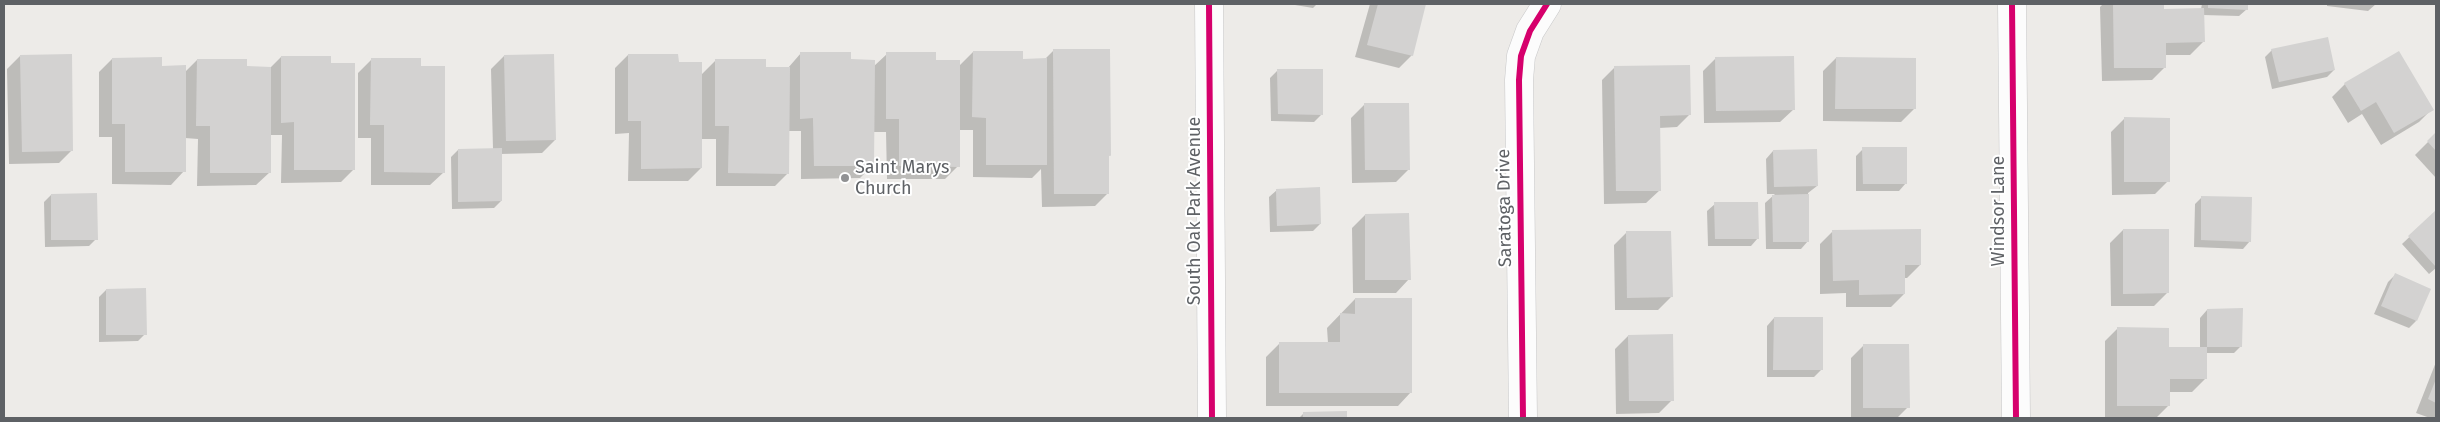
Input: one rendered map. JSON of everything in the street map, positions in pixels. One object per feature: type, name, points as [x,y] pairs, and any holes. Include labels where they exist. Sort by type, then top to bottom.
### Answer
[{"type":"street","name":"South Oak Park Avenue","points":[[1208,4],[1212,418]]},
{"type":"street","name":"Saratoga Drive","points":[[1523,418],[1519,80],[1524,48],[1530,31],[1546,4]]},
{"type":"street","name":"Windsor Lane","points":[[2012,4],[2016,418]]},
{"type":"building","points":[[1378,4],[1426,4],[1413,56],[1367,45]]},
{"type":"building","points":[[2113,4],[2164,4],[2164,9],[2204,8],[2205,42],[2166,43],[2166,68],[2114,68]]},
{"type":"building","points":[[2208,4],[2248,4],[2248,10],[2208,8]]},
{"type":"building","points":[[2328,37],[2335,70],[2279,82],[2271,49]]},
{"type":"building","points":[[1053,49],[1110,49],[1111,156],[1109,155],[1109,194],[1054,194]]},
{"type":"building","points":[[973,51],[1023,51],[1023,59],[1047,58],[1047,165],[986,165],[986,118],[972,117]]},
{"type":"building","points":[[2399,51],[2434,110],[2394,133],[2376,102],[2361,111],[2344,83]]},
{"type":"building","points":[[800,52],[851,52],[851,59],[875,60],[874,166],[814,166],[813,118],[800,119]]},
{"type":"building","points":[[886,52],[936,52],[936,60],[960,60],[960,167],[899,166],[899,119],[886,119]]},
{"type":"building","points":[[72,54],[73,151],[22,152],[20,55]]},
{"type":"building","points":[[554,54],[556,140],[506,141],[504,55]]},
{"type":"building","points":[[628,54],[678,54],[679,62],[702,62],[702,168],[641,169],[641,121],[628,121]]},
{"type":"building","points":[[281,56],[331,56],[331,63],[355,63],[355,170],[294,170],[294,122],[281,123]]},
{"type":"building","points":[[1794,56],[1795,110],[1716,111],[1715,57]]},
{"type":"building","points":[[162,57],[162,66],[186,65],[186,172],[125,172],[125,124],[112,124],[112,58]]},
{"type":"building","points":[[1836,57],[1916,58],[1916,109],[1835,109]]},
{"type":"building","points":[[371,58],[421,58],[421,66],[445,66],[445,173],[384,172],[384,125],[370,125]]},
{"type":"building","points":[[197,59],[247,59],[247,66],[271,67],[271,173],[210,173],[210,126],[196,126]]},
{"type":"building","points":[[715,59],[766,59],[766,67],[790,67],[789,174],[728,173],[729,126],[715,126]]},
{"type":"building","points":[[1690,65],[1691,115],[1660,116],[1661,191],[1616,191],[1614,66]]},
{"type":"building","points":[[1277,69],[1323,69],[1323,115],[1278,114]]},
{"type":"building","points":[[1364,103],[1409,103],[1410,170],[1365,170]]},
{"type":"building","points":[[2124,117],[2170,118],[2170,182],[2124,182]]},
{"type":"building","points":[[2436,132],[2436,151],[2427,141]]},
{"type":"building","points":[[1862,147],[1907,147],[1907,184],[1863,184]]},
{"type":"building","points":[[502,148],[502,201],[458,202],[458,149]]},
{"type":"building","points":[[1817,149],[1818,186],[1774,187],[1773,150]]},
{"type":"building","points":[[1320,187],[1321,224],[1277,226],[1276,189]]},
{"type":"building","points":[[97,193],[98,240],[51,240],[51,194]]},
{"type":"building","points":[[1809,194],[1809,242],[1773,242],[1772,195]]},
{"type":"building","points":[[2201,196],[2252,197],[2251,242],[2201,240]]},
{"type":"building","points":[[1714,202],[1758,202],[1759,239],[1715,239]]},
{"type":"building","points":[[2436,210],[2436,267],[2408,236]]},
{"type":"building","points":[[1409,213],[1411,280],[1365,280],[1365,214]]},
{"type":"building","points":[[1921,229],[1921,265],[1905,265],[1905,294],[1859,295],[1859,280],[1833,281],[1832,230]]},
{"type":"building","points":[[2123,229],[2169,229],[2169,293],[2123,294]]},
{"type":"building","points":[[1626,231],[1671,231],[1673,297],[1627,298]]},
{"type":"building","points":[[2395,273],[2431,289],[2417,321],[2381,306]]},
{"type":"building","points":[[146,288],[147,335],[106,335],[106,289]]},
{"type":"building","points":[[1355,298],[1412,298],[1412,393],[1279,393],[1279,342],[1340,342],[1340,313],[1355,314]]},
{"type":"building","points":[[2243,308],[2242,347],[2207,347],[2207,309]]},
{"type":"building","points":[[1774,317],[1823,317],[1823,370],[1773,370]]},
{"type":"building","points":[[2117,327],[2169,328],[2169,347],[2207,347],[2207,379],[2170,379],[2170,406],[2117,406]]},
{"type":"building","points":[[1673,334],[1674,401],[1629,401],[1628,335]]},
{"type":"building","points":[[1863,344],[1909,344],[1910,408],[1863,408]]},
{"type":"building","points":[[2436,379],[2436,403],[2428,399]]},
{"type":"building","points":[[1347,411],[1347,418],[1303,418],[1303,412]]},
{"type":"cycle path","points":[[1209,4],[1212,418]]},
{"type":"cycle path","points":[[1523,418],[1519,80],[1521,56],[1530,31],[1547,4]]},
{"type":"cycle path","points":[[2012,4],[2016,418]]},
{"type":"place","name":"Saint Marys Church","points":[[845,178]]}]
